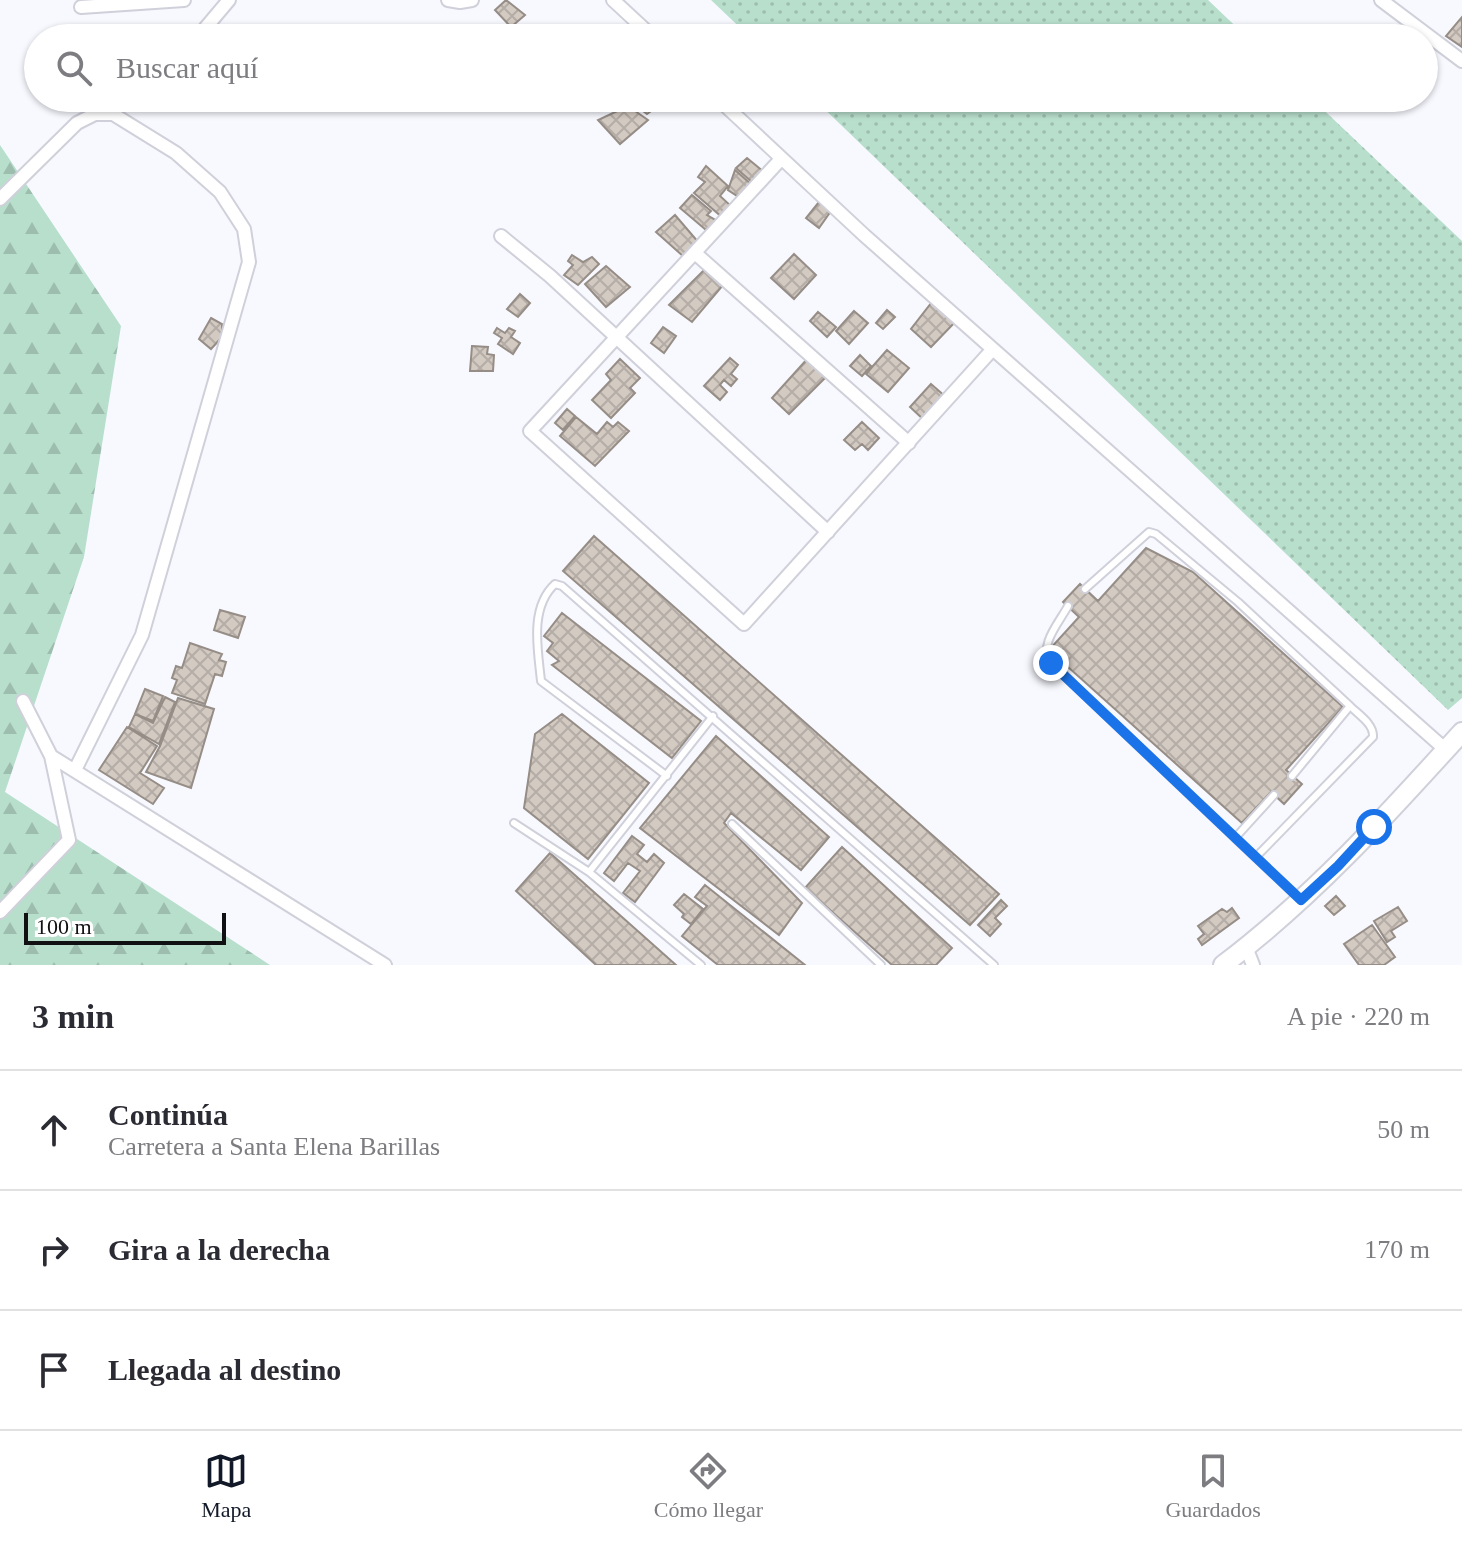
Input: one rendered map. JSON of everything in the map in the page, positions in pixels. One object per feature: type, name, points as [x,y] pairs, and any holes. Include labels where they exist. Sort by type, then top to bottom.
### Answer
[{"type":"main road","points":[[1223,965],[1250,956],[1462,732]]},
{"type":"street","points":[[81,7],[184,0]]},
{"type":"street","points":[[209,24],[229,0]]},
{"type":"street","points":[[448,0],[472,0]]},
{"type":"street","points":[[613,0],[639,24]]},
{"type":"street","points":[[1381,0],[1413,24]]},
{"type":"street","points":[[1438,43],[1462,61]]},
{"type":"street","points":[[732,112],[992,350],[1446,750]]},
{"type":"street","points":[[0,199],[77,123],[95,114],[113,114],[176,153],[220,192],[244,229],[249,262],[142,635],[75,770]]},
{"type":"street","points":[[781,159],[530,431],[744,624],[992,350]]},
{"type":"street","points":[[501,236],[550,276],[828,532]]},
{"type":"street","points":[[695,253],[909,443]]},
{"type":"street","points":[[0,912],[69,840],[51,756],[23,701]]},
{"type":"street","points":[[51,756],[385,965]]},
{"type":"lane","points":[[1085,589],[1144,534],[1156,534],[1238,602],[1374,730],[1373,737],[1256,857]]},
{"type":"lane","points":[[667,776],[541,681],[538,614],[549,589],[555,584],[562,586],[713,716],[994,965]]},
{"type":"lane","points":[[1068,606],[1046,646],[1046,656],[1051,663],[1301,900]]},
{"type":"lane","points":[[1292,776],[1350,706]]},
{"type":"lane","points":[[589,872],[713,716]]},
{"type":"lane","points":[[1235,838],[1274,795]]},
{"type":"lane","points":[[514,823],[589,872],[701,965]]},
{"type":"lane","points":[[732,824],[881,965]]},
{"type":"green space","points":[[711,0],[1208,0],[1233,24],[736,24]]},
{"type":"green space","points":[[828,112],[1326,112],[1462,241],[1462,698],[1448,710]]},
{"type":"green space","points":[[0,145],[121,326],[84,557],[5,792],[270,965],[0,965]]},
{"type":"building","points":[[506,0],[525,15],[514,24],[508,24],[495,10]]},
{"type":"building","points":[[1462,17],[1462,47],[1446,36]]},
{"type":"building","points":[[615,112],[637,112],[648,120],[620,144],[598,120]]},
{"type":"building","points":[[747,158],[764,172],[753,183],[736,168]]},
{"type":"building","points":[[706,166],[728,186],[720,196],[732,207],[723,218],[694,193],[705,182],[698,177]]},
{"type":"building","points":[[735,170],[752,185],[740,198],[728,190]]},
{"type":"building","points":[[692,195],[711,211],[707,215],[717,221],[706,230],[680,208]]},
{"type":"building","points":[[819,202],[831,211],[819,228],[806,218]]},
{"type":"building","points":[[675,215],[699,243],[684,257],[656,232]]},
{"type":"building","points":[[794,254],[816,275],[794,299],[771,278]]},
{"type":"building","points":[[572,255],[583,262],[592,257],[599,264],[578,285],[564,275],[573,265],[568,261]]},
{"type":"building","points":[[606,266],[630,287],[606,307],[585,284]]},
{"type":"building","points":[[705,269],[723,285],[692,322],[669,305]]},
{"type":"building","points":[[520,294],[530,303],[518,317],[507,309]]},
{"type":"building","points":[[932,302],[956,321],[931,347],[911,329]]},
{"type":"building","points":[[887,310],[895,317],[883,329],[876,323]]},
{"type":"building","points":[[854,311],[868,323],[849,344],[836,331]]},
{"type":"building","points":[[818,312],[836,327],[827,337],[810,321]]},
{"type":"building","points":[[211,318],[222,324],[222,337],[211,349],[199,339]]},
{"type":"building","points":[[663,327],[676,336],[664,353],[651,343]]},
{"type":"building","points":[[497,328],[505,333],[509,328],[515,331],[511,337],[520,343],[513,354],[498,344],[502,338],[494,333]]},
{"type":"building","points":[[472,346],[488,347],[487,354],[494,355],[493,371],[470,371]]},
{"type":"building","points":[[887,350],[909,368],[888,392],[866,374]]},
{"type":"building","points":[[860,355],[871,366],[862,376],[850,366]]},
{"type":"building","points":[[809,357],[828,375],[789,414],[772,398]]},
{"type":"building","points":[[730,358],[738,365],[731,374],[737,379],[731,386],[724,380],[720,385],[727,392],[720,400],[704,386]]},
{"type":"building","points":[[620,359],[640,378],[630,388],[635,393],[611,418],[592,400],[611,380],[606,374]]},
{"type":"building","points":[[931,384],[946,397],[924,420],[910,407]]},
{"type":"building","points":[[567,409],[575,416],[563,430],[555,423]]},
{"type":"building","points":[[576,417],[597,434],[607,422],[613,427],[618,422],[629,431],[595,466],[560,436]]},
{"type":"building","points":[[862,422],[879,438],[868,450],[862,444],[855,450],[844,440]]},
{"type":"building","points":[[594,536],[999,894],[970,925],[563,571]]},
{"type":"building","points":[[1146,548],[1193,572],[1343,707],[1286,770],[1302,784],[1284,804],[1271,792],[1242,823],[1049,650],[1079,617],[1063,602],[1080,584],[1098,601]]},
{"type":"building","points":[[220,610],[245,617],[238,638],[214,630]]},
{"type":"building","points":[[562,613],[701,721],[672,758],[552,665],[559,661],[547,651],[553,643],[544,636]]},
{"type":"building","points":[[190,643],[222,654],[219,660],[226,662],[222,676],[215,674],[205,704],[172,693],[177,680],[172,678],[176,666],[182,668]]},
{"type":"building","points":[[145,689],[163,696],[153,721],[135,714]]},
{"type":"building","points":[[165,697],[175,702],[159,744],[129,727],[135,714],[153,723]]},
{"type":"building","points":[[178,698],[214,709],[191,788],[146,772],[160,746]]},
{"type":"building","points":[[562,714],[649,783],[588,859],[524,808],[535,734]]},
{"type":"building","points":[[127,727],[157,746],[140,773],[164,788],[153,804],[99,770]]},
{"type":"building","points":[[716,736],[829,837],[801,870],[731,813],[724,823],[802,903],[779,935],[640,828]]},
{"type":"building","points":[[632,836],[644,845],[637,854],[647,862],[654,854],[664,863],[635,902],[623,893],[640,871],[628,863],[614,881],[604,873]]},
{"type":"building","points":[[842,847],[952,948],[936,965],[892,965],[805,888]]},
{"type":"building","points":[[550,853],[676,965],[596,965],[516,891]]},
{"type":"building","points":[[705,885],[805,965],[718,965],[682,936],[707,906],[695,897]]},
{"type":"building","points":[[684,894],[703,909],[691,924],[674,905]]},
{"type":"building","points":[[1336,896],[1345,906],[1334,915],[1325,906]]},
{"type":"building","points":[[1001,900],[1007,906],[995,918],[1001,924],[990,936],[978,925]]},
{"type":"building","points":[[1398,907],[1407,921],[1391,931],[1395,937],[1387,942],[1374,921]]},
{"type":"building","points":[[1232,908],[1239,918],[1202,945],[1198,939],[1204,934],[1198,926],[1222,909],[1227,912]]},
{"type":"building","points":[[1372,925],[1395,957],[1384,965],[1359,965],[1344,944]]},
{"type":"route","points":[[1051,663],[1301,900],[1374,827]]}]
